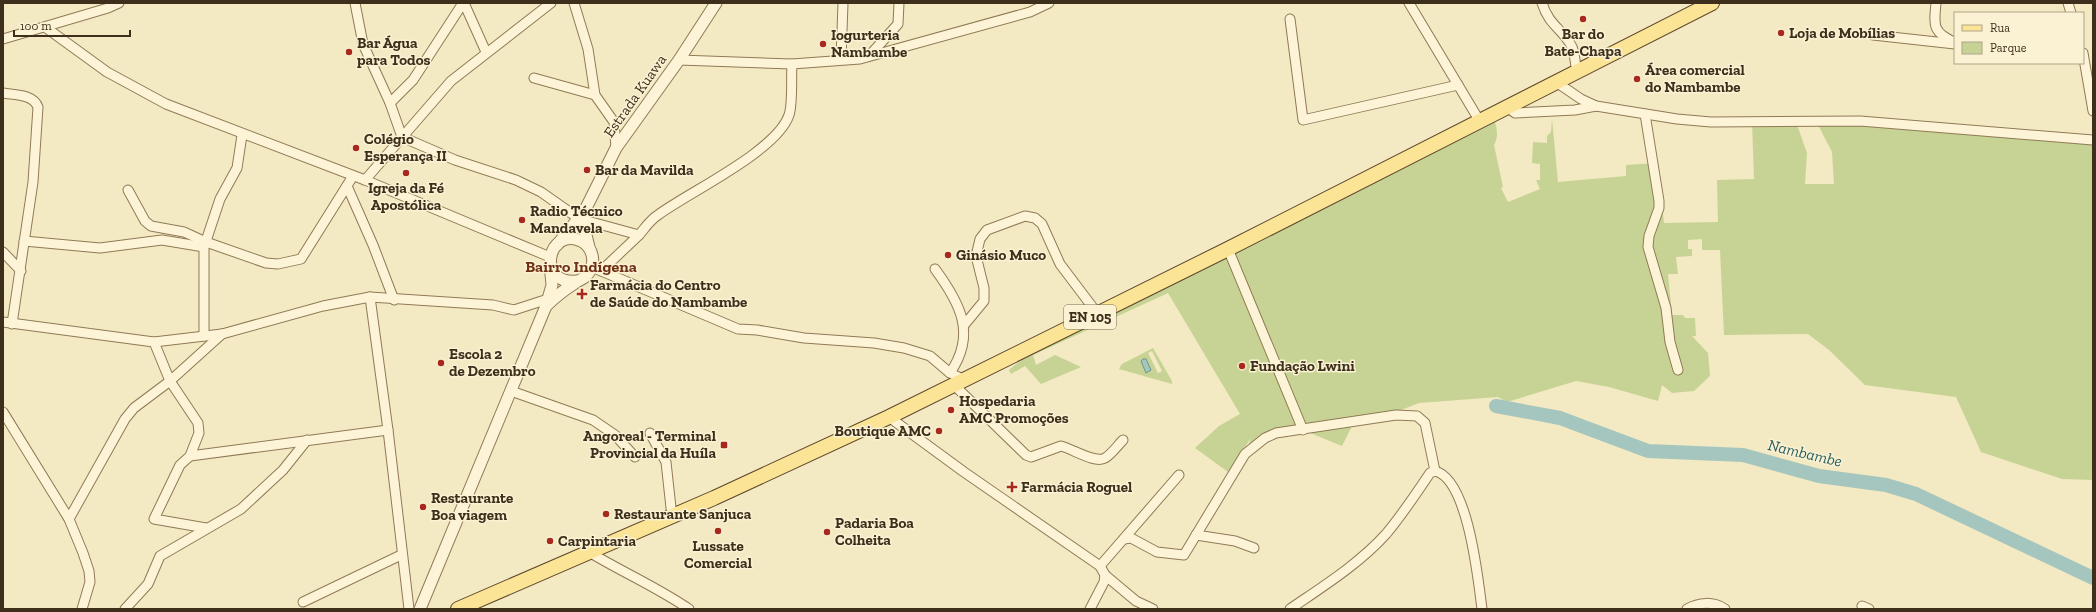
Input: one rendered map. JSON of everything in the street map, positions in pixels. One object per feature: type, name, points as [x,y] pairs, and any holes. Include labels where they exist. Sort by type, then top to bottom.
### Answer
[{"type":"main road","name":"EN 105","points":[[458,609],[672,517],[889,417],[956,379],[1097,313],[1228,248],[1712,3]]},
{"type":"street","points":[[3,39],[119,3]]},
{"type":"street","points":[[355,3],[363,44],[390,103],[402,136],[454,160],[516,180],[541,192],[582,216],[639,235]]},
{"type":"street","points":[[390,103],[413,80],[464,3]]},
{"type":"street","points":[[464,3],[486,52]]},
{"type":"street","points":[[365,180],[451,81],[486,52],[551,3]]},
{"type":"street","points":[[574,3],[588,49],[595,95],[614,122],[616,148]]},
{"type":"street","name":"Estrada Kuawa","points":[[557,244],[582,216],[616,148],[679,60],[716,3]]},
{"type":"street","points":[[841,59],[843,3]]},
{"type":"street","points":[[869,56],[898,24],[899,3]]},
{"type":"street","points":[[679,60],[792,64],[841,59],[860,59],[1030,12],[1049,3]]},
{"type":"street","points":[[1409,3],[1479,120]]},
{"type":"street","points":[[1542,3],[1551,22],[1572,47],[1577,71]]},
{"type":"street","points":[[1936,3],[1934,25],[1941,36],[1954,42]]},
{"type":"street","points":[[1290,19],[1303,120],[1458,85]]},
{"type":"street","points":[[45,27],[107,72],[166,104],[242,135],[365,180],[550,260],[557,276],[563,280],[577,281]]},
{"type":"street","points":[[1873,35],[1954,43]]},
{"type":"street","points":[[2084,59],[2093,111]]},
{"type":"street","points":[[3,93],[31,98],[36,101],[38,107],[33,182],[20,271],[8,323],[154,342],[222,334],[323,306],[370,297],[394,300],[493,305],[514,310],[547,302],[597,269],[639,235],[656,216],[710,181],[742,164],[783,127],[790,114],[792,64]]},
{"type":"street","points":[[534,78],[595,95]]},
{"type":"street","points":[[1556,82],[1581,99],[1596,106],[1711,122],[1860,122],[2093,140]]},
{"type":"street","points":[[1507,107],[1515,113],[1575,110],[1596,106]]},
{"type":"street","points":[[1645,114],[1660,201],[1658,214],[1649,236],[1648,247],[1666,308],[1670,342],[1678,370]]},
{"type":"street","points":[[204,336],[205,245],[220,199],[237,168],[242,135]]},
{"type":"street","points":[[24,241],[100,248],[162,240],[205,245],[266,263],[278,264],[301,259],[353,176]]},
{"type":"street","points":[[347,186],[373,245],[394,300]]},
{"type":"street","points":[[128,190],[148,224],[184,232],[205,245]]},
{"type":"street","points":[[582,216],[589,247],[597,269],[738,329],[757,330],[804,338],[874,343],[904,348],[930,356],[956,379],[1026,455],[1031,457],[1061,446],[1094,460],[1102,460],[1107,457],[1122,440]]},
{"type":"street","points":[[965,324],[984,301],[984,288],[976,256],[980,239],[987,230],[1025,216],[1035,218],[1042,224],[1060,264],[1097,313]]},
{"type":"street","points":[[420,609],[547,302],[552,285],[550,260],[557,244],[570,239],[577,240],[589,247]]},
{"type":"street","points":[[1228,248],[1303,430]]},
{"type":"street","points":[[3,252],[20,271]]},
{"type":"street","points":[[935,269],[953,294],[965,324],[956,379]]},
{"type":"street","points":[[370,297],[388,430],[401,555],[409,609]]},
{"type":"street","points":[[69,518],[125,419],[134,408],[170,381],[222,334]]},
{"type":"street","points":[[154,342],[170,381],[198,423],[199,432],[190,456],[180,466],[154,519],[206,528]]},
{"type":"street","points":[[510,391],[593,420],[615,435],[635,456]]},
{"type":"street","points":[[3,412],[69,518],[89,571],[90,582],[82,609]]},
{"type":"street","points":[[1124,539],[1131,538],[1157,552],[1184,555],[1245,454],[1265,438],[1276,433],[1396,415],[1417,416],[1425,423],[1435,471]]},
{"type":"street","points":[[889,417],[1100,566],[1105,575],[1136,601],[1153,609]]},
{"type":"street","points":[[190,456],[388,430]]},
{"type":"street","points":[[650,433],[666,462],[672,517]]},
{"type":"street","points":[[126,609],[148,584],[160,556],[241,509],[284,470],[307,440]]},
{"type":"street","points":[[1290,609],[1346,570],[1385,536],[1403,513],[1430,473],[1435,471],[1446,475],[1461,502],[1472,541],[1482,609]]},
{"type":"street","points":[[1100,566],[1179,475]]},
{"type":"street","points":[[1196,535],[1235,541],[1254,548]]},
{"type":"street","points":[[589,552],[624,573],[663,591],[690,609]]},
{"type":"street","points":[[303,602],[401,555]]},
{"type":"street","points":[[1090,609],[1104,582],[1105,575]]},
{"type":"street","points":[[1687,609],[1695,605],[1703,604],[1720,606],[1725,609]]},
{"type":"green space","points":[[1494,119],[1497,138],[1494,145],[1503,187],[1501,188],[1508,202],[1540,189],[1536,180],[1540,180],[1540,164],[1532,163],[1533,142],[1547,143],[1547,136],[1551,132],[1552,119],[1558,182],[1626,176],[1626,165],[1657,163],[1664,223],[1718,222],[1717,180],[1754,179],[1752,122],[1796,122],[1807,153],[1805,184],[1834,184],[1832,152],[1816,121],[2093,140],[2093,480],[2062,479],[1981,452],[1956,397],[1865,385],[1829,350],[1808,334],[1724,335],[1720,250],[1702,250],[1702,239],[1688,240],[1688,249],[1692,249],[1692,256],[1676,257],[1678,274],[1668,274],[1672,315],[1683,315],[1685,318],[1695,318],[1696,336],[1692,336],[1708,353],[1710,376],[1694,391],[1672,393],[1662,385],[1658,401],[1609,387],[1576,381],[1507,402],[1498,397],[1419,403],[1386,416],[1354,422],[1342,446],[1303,430],[1276,433],[1245,454],[1251,438],[1228,472],[1195,448],[1219,426],[1240,414],[1168,293],[1033,355],[1036,365],[1055,355],[1081,367],[1041,384],[1025,366],[1011,374],[1009,370],[1026,356]]},
{"type":"green space","points":[[1153,348],[1172,381],[1172,384],[1119,369],[1122,364]],"holes":[[[1152,351],[1162,371],[1158,373],[1148,353]]]},
{"type":"water","points":[[1146,359],[1151,370],[1146,373],[1141,361]]},
{"type":"waterway","name":"Nambambe","points":[[1496,406],[1560,418],[1648,451],[1743,455],[1819,476],[1886,485],[1916,494],[2093,578]]},
{"type":"place","name":"Bar do Bate-Chapa","points":[[1583,19]]},
{"type":"place","name":"Loja de Mobílias","points":[[1781,33]]},
{"type":"place","name":"Iogurteria Nambambe","points":[[823,44]]},
{"type":"place","name":"Bar Água para Todos","points":[[349,52]]},
{"type":"place","name":"Área comercial do Nambambe","points":[[1637,79]]},
{"type":"place","name":"Colégio Esperança II","points":[[356,148]]},
{"type":"place","name":"Bar da Mavilda","points":[[587,170]]},
{"type":"place","name":"Igreja da Fé Apostólica","points":[[406,173]]},
{"type":"place","name":"Radio Técnico Mandavela","points":[[522,220]]},
{"type":"place","name":"Ginásio Muco","points":[[948,255]]},
{"type":"place","name":"Farmácia do Centro de Saúde do Nambambe","points":[[582,294]]},
{"type":"place","name":"Escola 2 de Dezembro","points":[[441,363]]},
{"type":"place","name":"Fundação Lwini","points":[[1242,366]]},
{"type":"place","name":"Hospedaria AMC Promoções","points":[[951,410]]},
{"type":"place","name":"Boutique AMC","points":[[939,431]]},
{"type":"place","name":"Angoreal - Terminal Provincial da Huíla","points":[[724,445]]},
{"type":"place","name":"Farmácia Roguel","points":[[1012,487]]},
{"type":"place","name":"Restaurante Boa viagem","points":[[423,507]]},
{"type":"place","name":"Restaurante Sanjuca","points":[[606,514]]},
{"type":"place","name":"Lussate Comercial","points":[[718,531]]},
{"type":"place","name":"Padaria Boa Colheita","points":[[827,532]]},
{"type":"place","name":"Carpintaria","points":[[550,541]]},
{"type":"district","name":"Bairro Indígena","points":[[581,266]]}]
